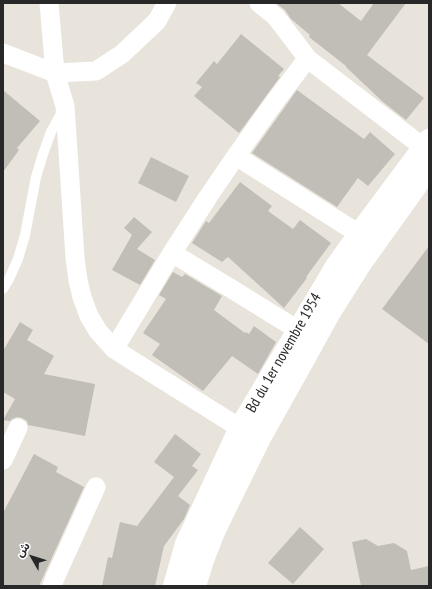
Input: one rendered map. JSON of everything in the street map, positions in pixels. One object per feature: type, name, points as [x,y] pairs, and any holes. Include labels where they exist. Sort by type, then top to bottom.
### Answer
[{"type":"street","points":[[49,3],[55,72],[65,106],[75,258],[82,297],[89,316],[98,332],[114,349],[240,428],[260,438]]},
{"type":"street","points":[[3,54],[55,72],[96,71],[122,54],[156,21],[167,3]]},
{"type":"street","points":[[259,3],[276,18],[308,59],[426,143]]},
{"type":"street","points":[[114,349],[208,197],[276,100],[308,59]]},
{"type":"street","name":"Bd du 1er novembre 1954","points":[[174,586],[186,544],[240,428],[337,265],[426,143]]},
{"type":"street","points":[[236,156],[359,234]]},
{"type":"street","points":[[195,586],[202,560],[260,438],[334,306],[361,262],[429,168]]},
{"type":"street","points":[[172,253],[298,330]]},
{"type":"street","points":[[3,460],[18,428]]},
{"type":"street","points":[[52,586],[96,487]]},
{"type":"lane","points":[[3,289],[20,253],[36,177],[43,154],[51,132],[65,106]]},
{"type":"building","points":[[276,3],[338,3],[361,21],[374,3],[406,3],[367,55],[424,98],[406,120],[383,102],[346,66],[309,37],[310,35],[291,19],[285,10]]},
{"type":"building","points":[[241,34],[284,69],[278,76],[280,77],[239,133],[194,96],[202,87],[196,83],[214,61],[217,64]]},
{"type":"building","points":[[3,90],[40,121],[17,148],[19,150],[3,172]]},
{"type":"building","points":[[297,90],[364,139],[370,132],[395,154],[368,186],[358,178],[337,207],[252,153]]},
{"type":"building","points":[[151,157],[189,176],[176,202],[138,183]]},
{"type":"building","points":[[240,182],[272,206],[268,211],[293,229],[300,220],[331,243],[284,308],[228,257],[222,262],[192,243],[206,221],[209,223]]},
{"type":"building","points":[[134,217],[152,232],[137,249],[155,260],[140,285],[112,270],[132,235],[124,228]]},
{"type":"building","points":[[429,246],[429,344],[382,309]]},
{"type":"building","points":[[173,272],[182,277],[185,274],[222,296],[214,310],[245,333],[246,332],[249,334],[254,326],[276,342],[258,374],[232,356],[203,391],[152,355],[160,344],[143,333],[166,299],[159,295]]},
{"type":"building","points":[[20,322],[33,330],[27,340],[54,356],[44,374],[95,384],[85,436],[28,425],[27,421],[17,417],[10,421],[3,420],[15,399],[3,392],[3,351]]},
{"type":"building","points":[[175,434],[201,454],[192,466],[198,470],[178,496],[190,505],[184,519],[164,546],[155,586],[102,586],[108,557],[112,558],[120,522],[137,526],[174,477],[154,462]]},
{"type":"building","points":[[34,454],[58,467],[56,472],[84,487],[39,586],[3,586],[3,513]]},
{"type":"building","points":[[300,527],[324,549],[293,584],[268,563]]},
{"type":"building","points":[[366,539],[378,546],[394,543],[407,551],[411,570],[429,566],[429,586],[361,586],[352,542]]}]
